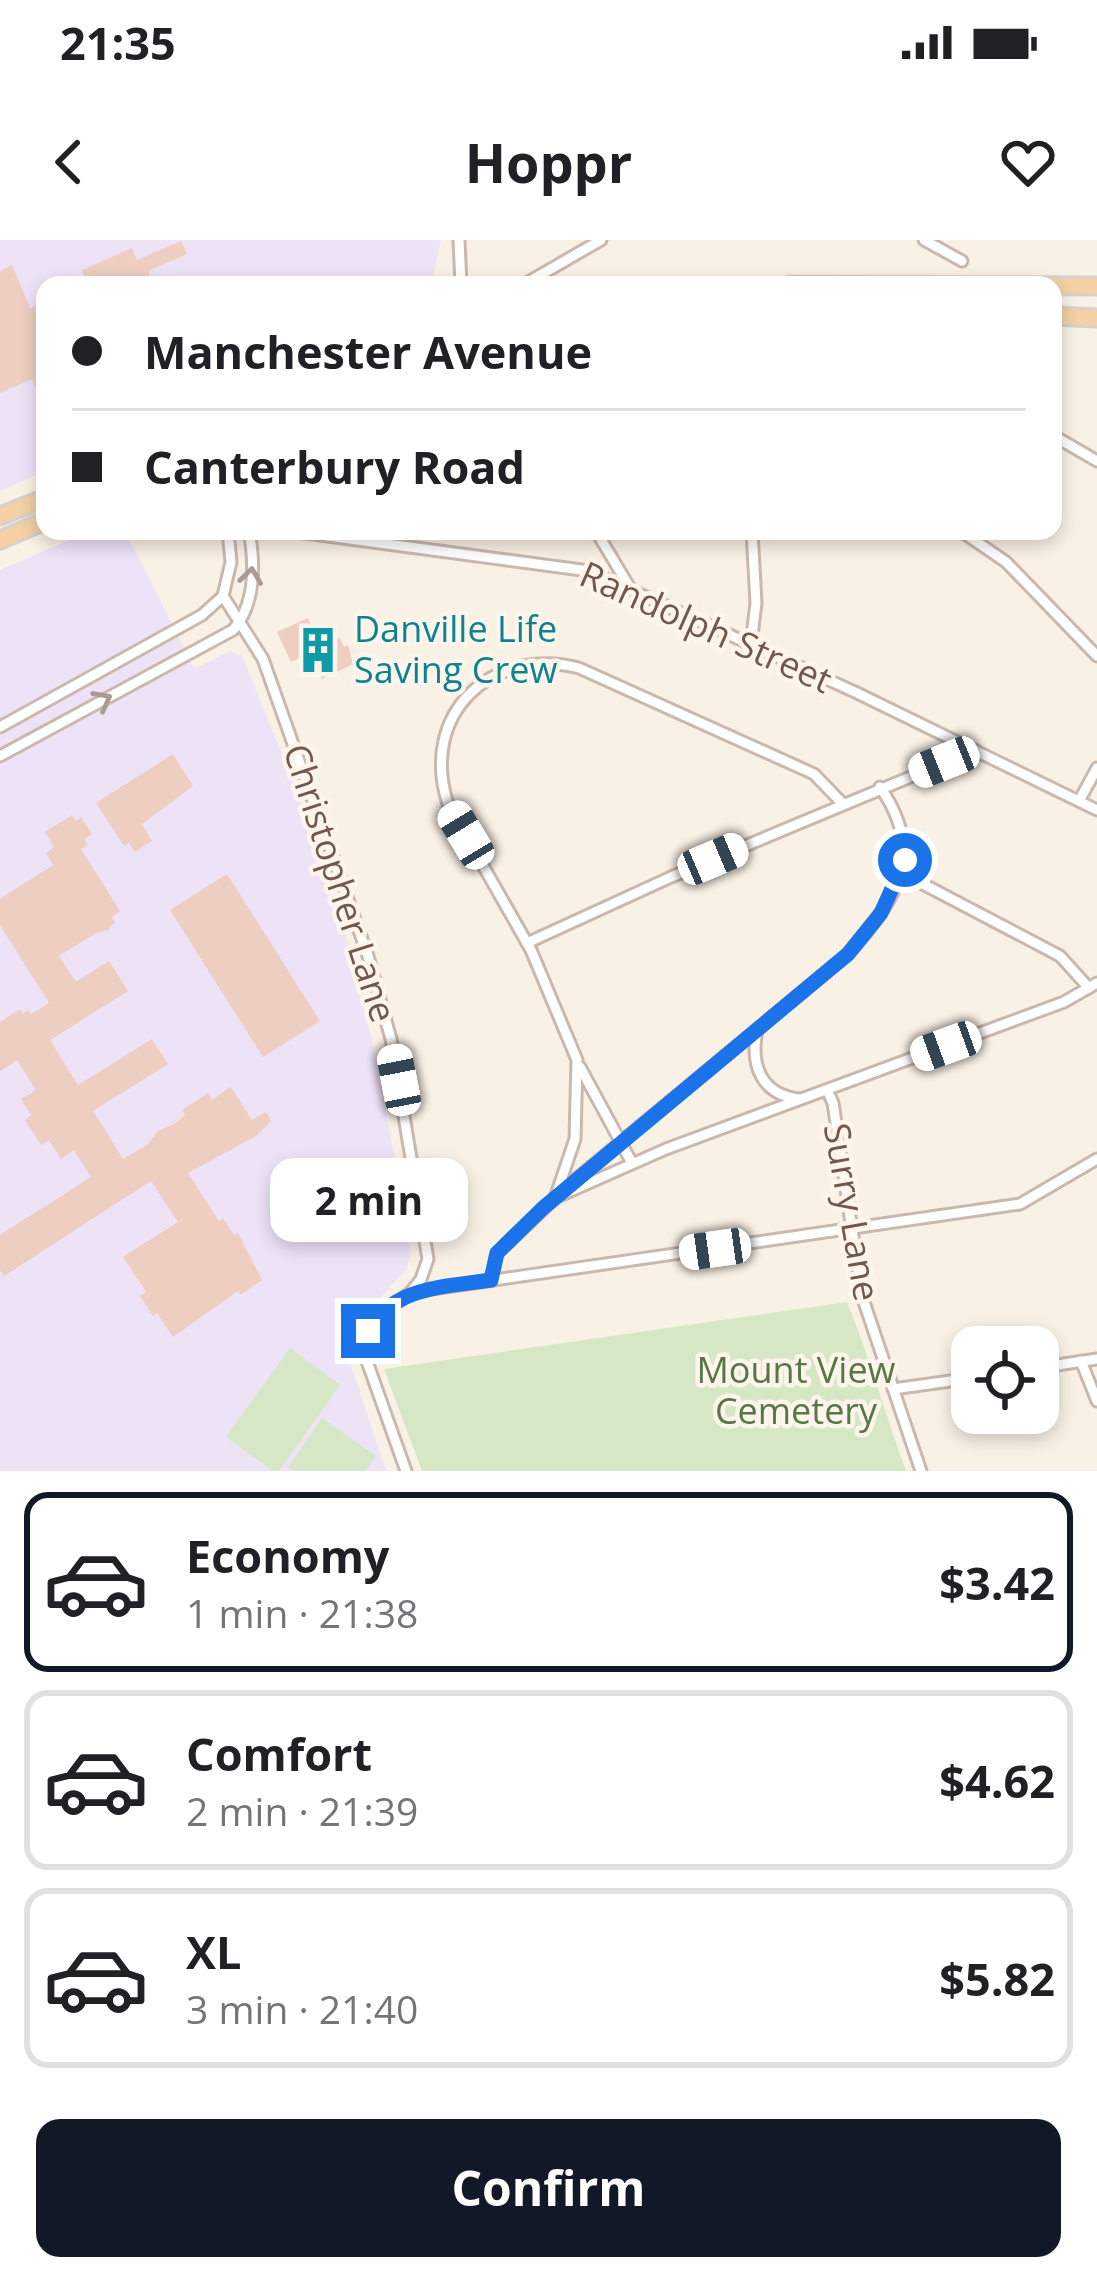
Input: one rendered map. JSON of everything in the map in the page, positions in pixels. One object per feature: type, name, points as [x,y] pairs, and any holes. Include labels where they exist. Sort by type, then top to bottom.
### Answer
[{"type":"main road","points":[[1062,283],[1097,282]]},
{"type":"main road","points":[[1062,306],[1097,308]]},
{"type":"main road","points":[[1062,316],[1097,318]]},
{"type":"main road","points":[[0,516],[36,502]]},
{"type":"main road","points":[[0,539],[36,525]]},
{"type":"street","points":[[459,240],[460,276]]},
{"type":"street","points":[[539,276],[601,240]]},
{"type":"street","points":[[924,240],[962,261]]},
{"type":"street","points":[[1062,441],[1097,461]]},
{"type":"street","points":[[0,727],[202,616],[223,596],[231,562],[229,540]]},
{"type":"street","points":[[0,756],[233,630],[241,621],[252,583],[251,540]]},
{"type":"street","name":"Randolph Street","points":[[361,540],[567,566],[630,588],[1097,810]]},
{"type":"street","points":[[601,540],[630,588]]},
{"type":"street","points":[[751,644],[756,602],[753,540]]},
{"type":"street","points":[[973,540],[1017,572],[1097,656]]},
{"type":"street","name":"Christopher Lane","points":[[223,596],[263,659],[283,710],[382,1003],[428,1259],[422,1279],[411,1292]]},
{"type":"street","points":[[632,1163],[577,1060],[527,943],[448,804],[440,752],[449,722],[470,693],[510,668],[542,661],[579,668],[814,774],[842,803]]},
{"type":"street","points":[[527,943],[842,803],[976,750]]},
{"type":"street","points":[[1078,800],[1097,768]]},
{"type":"street","points":[[491,1280],[497,1253],[555,1198],[848,954],[881,913],[905,860],[902,829],[880,788]]},
{"type":"street","points":[[555,1198],[632,1163],[1064,1002],[1093,985],[1060,956],[902,873]]},
{"type":"street","points":[[757,1030],[754,1058],[760,1077],[775,1093],[802,1099]]},
{"type":"street","points":[[555,1198],[575,1139],[577,1060]]},
{"type":"street","name":"Surry Lane","points":[[827,1090],[833,1103],[862,1295],[921,1471]]},
{"type":"street","points":[[406,1471],[364,1353],[373,1321],[411,1292],[1021,1204],[1097,1159]]},
{"type":"street","points":[[1059,1365],[1097,1359]]},
{"type":"street","points":[[1081,1361],[1097,1401]]},
{"type":"street","points":[[893,1388],[951,1381]]},
{"type":"shaded area","points":[[0,240],[441,240],[433,276],[36,276],[36,475],[0,491]]},
{"type":"shaded area","points":[[69,540],[130,540],[195,669],[230,651],[242,656],[295,786],[341,918],[376,1056],[411,1251],[406,1270],[355,1325],[345,1347],[386,1471],[0,1471],[0,570]]},
{"type":"green space","name":"Mount View Cemetery","points":[[847,1302],[906,1471],[422,1471],[384,1369]]},
{"type":"green space","points":[[290,1348],[340,1385],[279,1471],[273,1471],[226,1437]]},
{"type":"green space","points":[[322,1418],[376,1456],[365,1471],[294,1471],[288,1467]]},
{"type":"building","points":[[181,241],[187,254],[148,271],[150,276],[84,276],[82,270],[132,248],[137,260]]},
{"type":"building","points":[[12,265],[30,308],[36,306],[36,387],[32,379],[0,393],[0,271]]},
{"type":"building","name":"Danville Life Saving Crew","points":[[308,618],[321,646],[340,638],[344,647],[348,645],[353,664],[322,679],[310,653],[291,662],[277,632]]},
{"type":"building","points":[[173,754],[193,786],[142,824],[152,841],[135,852],[129,843],[124,846],[96,803]]},
{"type":"building","points":[[72,815],[76,821],[81,817],[92,834],[81,849],[120,911],[108,930],[59,956],[76,982],[109,961],[128,991],[50,1040],[78,1085],[152,1039],[168,1064],[93,1111],[123,1159],[177,1122],[185,1115],[182,1110],[208,1093],[212,1100],[231,1087],[252,1120],[266,1112],[271,1121],[256,1136],[188,1173],[219,1221],[223,1218],[234,1235],[238,1233],[262,1280],[240,1295],[238,1291],[173,1337],[140,1296],[146,1292],[123,1257],[178,1222],[151,1181],[4,1276],[0,1270],[0,1235],[91,1177],[74,1150],[61,1159],[49,1140],[41,1145],[25,1120],[31,1115],[21,1099],[36,1090],[17,1060],[0,1071],[0,1022],[20,1009],[31,1014],[49,1003],[0,925],[0,899],[53,865],[46,853],[54,847],[45,832]]},
{"type":"building","points":[[227,874],[320,1021],[263,1057],[170,910]]},
{"type":"place","name":"Danville Life Saving Crew","points":[[318,650]]},
{"type":"route","points":[[368,1331],[373,1321],[411,1292],[491,1280],[493,1262],[502,1246],[543,1208],[848,954],[881,913],[905,860]]}]
